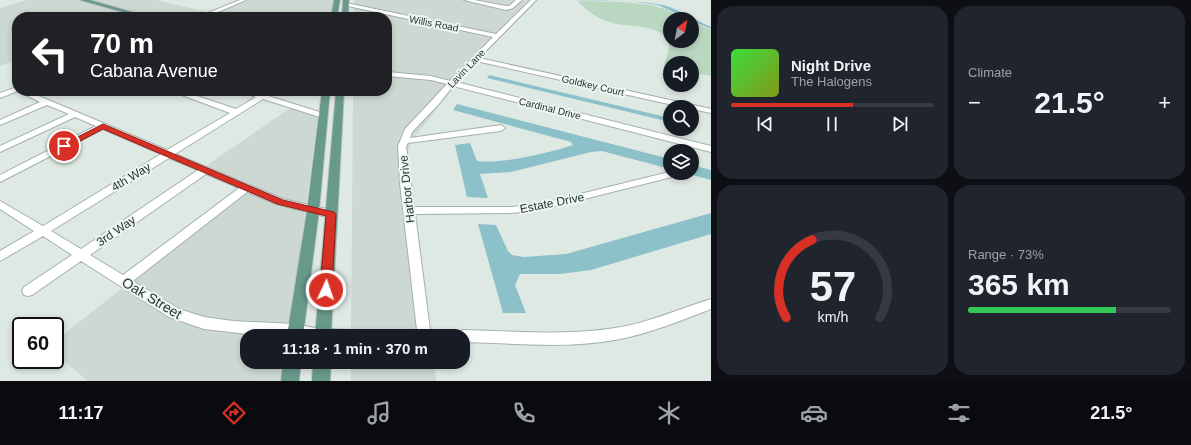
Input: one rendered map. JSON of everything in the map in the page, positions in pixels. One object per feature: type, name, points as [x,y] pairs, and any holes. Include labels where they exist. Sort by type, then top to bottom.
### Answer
[{"type":"main road","points":[[83,0],[128,12]]},
{"type":"main road","points":[[335,12],[337,0],[346,3]]},
{"type":"main road","points":[[296,329],[312,211],[325,96]]},
{"type":"main road","points":[[323,329],[340,96]]},
{"type":"main road","points":[[290,381],[291,369]]},
{"type":"main road","points":[[321,381],[322,369]]},
{"type":"street","points":[[214,12],[244,0]]},
{"type":"street","points":[[466,0],[506,8],[511,7],[517,2],[532,3]]},
{"type":"street","name":"Willis Road","points":[[346,3],[387,12]]},
{"type":"street","name":"Lavin Lane","points":[[404,140],[408,131],[451,83],[532,3]]},
{"type":"street","name":"Willis Road","points":[[392,13],[498,36]]},
{"type":"street","name":"Goldkey Court","points":[[474,59],[711,111]]},
{"type":"street","name":"Cardinal Drive","points":[[392,74],[416,76],[451,83],[711,149]]},
{"type":"street","points":[[0,96],[12,91]]},
{"type":"street","points":[[32,96],[285,204],[331,214]]},
{"type":"street","points":[[190,96],[236,112]]},
{"type":"street","points":[[261,96],[323,116]]},
{"type":"street","name":"4th Way","points":[[0,257],[261,96]]},
{"type":"street","points":[[0,123],[46,102]]},
{"type":"street","points":[[0,149],[76,114]]},
{"type":"street","points":[[0,179],[103,126]]},
{"type":"street","name":"Harbor Drive","points":[[423,329],[405,183],[402,146],[404,140],[501,128]]},
{"type":"street","name":"3rd Way","points":[[28,291],[205,170]]},
{"type":"street","name":"Estate Drive","points":[[409,211],[511,210],[540,207],[663,176]]},
{"type":"street","points":[[124,281],[245,188]]},
{"type":"street","name":"Oak Street","points":[[0,204],[174,313],[198,322],[222,327],[246,329]]},
{"type":"street","points":[[470,336],[570,337],[615,334],[638,329],[711,304]]},
{"type":"shaded area","points":[[27,0],[78,0],[123,12],[12,12],[12,62],[0,66],[0,8]]},
{"type":"shaded area","points":[[87,0],[157,0],[207,12],[133,12]]},
{"type":"shaded area","points":[[249,0],[334,0],[332,12],[220,12]]},
{"type":"shaded area","points":[[354,0],[538,0],[466,72],[414,138],[408,150],[430,329],[351,329],[353,96],[392,96],[392,12],[353,12]]},
{"type":"shaded area","points":[[293,106],[318,114],[290,329],[240,329],[240,369],[284,369],[283,381],[88,381],[64,361],[64,334],[248,189],[203,168]]},
{"type":"shaded area","points":[[351,369],[435,369],[436,381],[351,381]]},
{"type":"green space","points":[[578,1],[623,2],[651,5],[671,12],[663,12],[663,35],[654,30],[612,23],[589,12]]},
{"type":"green space","points":[[699,25],[711,30],[711,76],[699,73],[699,56],[666,56],[668,48],[699,48]]},
{"type":"water","points":[[570,0],[605,0],[622,1]]},
{"type":"water","points":[[633,2],[663,5],[681,12],[673,12],[658,5]]},
{"type":"water","points":[[699,21],[711,27],[711,29],[699,24]]},
{"type":"water","points":[[489,75],[663,116],[663,120],[487,78]]},
{"type":"water","points":[[457,104],[663,157],[663,167],[602,151],[591,152],[511,172],[480,174],[488,198],[467,197],[455,145],[470,143],[477,161],[487,162],[525,157],[573,145],[571,142],[453,110]]},
{"type":"water","points":[[699,167],[711,170],[711,180],[699,177]]},
{"type":"water","points":[[711,213],[711,234],[591,270],[560,274],[520,274],[515,285],[526,313],[503,313],[478,224],[496,225],[508,251],[512,255],[524,257],[566,254]]},
{"type":"route","points":[[64,146],[103,126],[285,204],[331,214],[326,290]]}]
